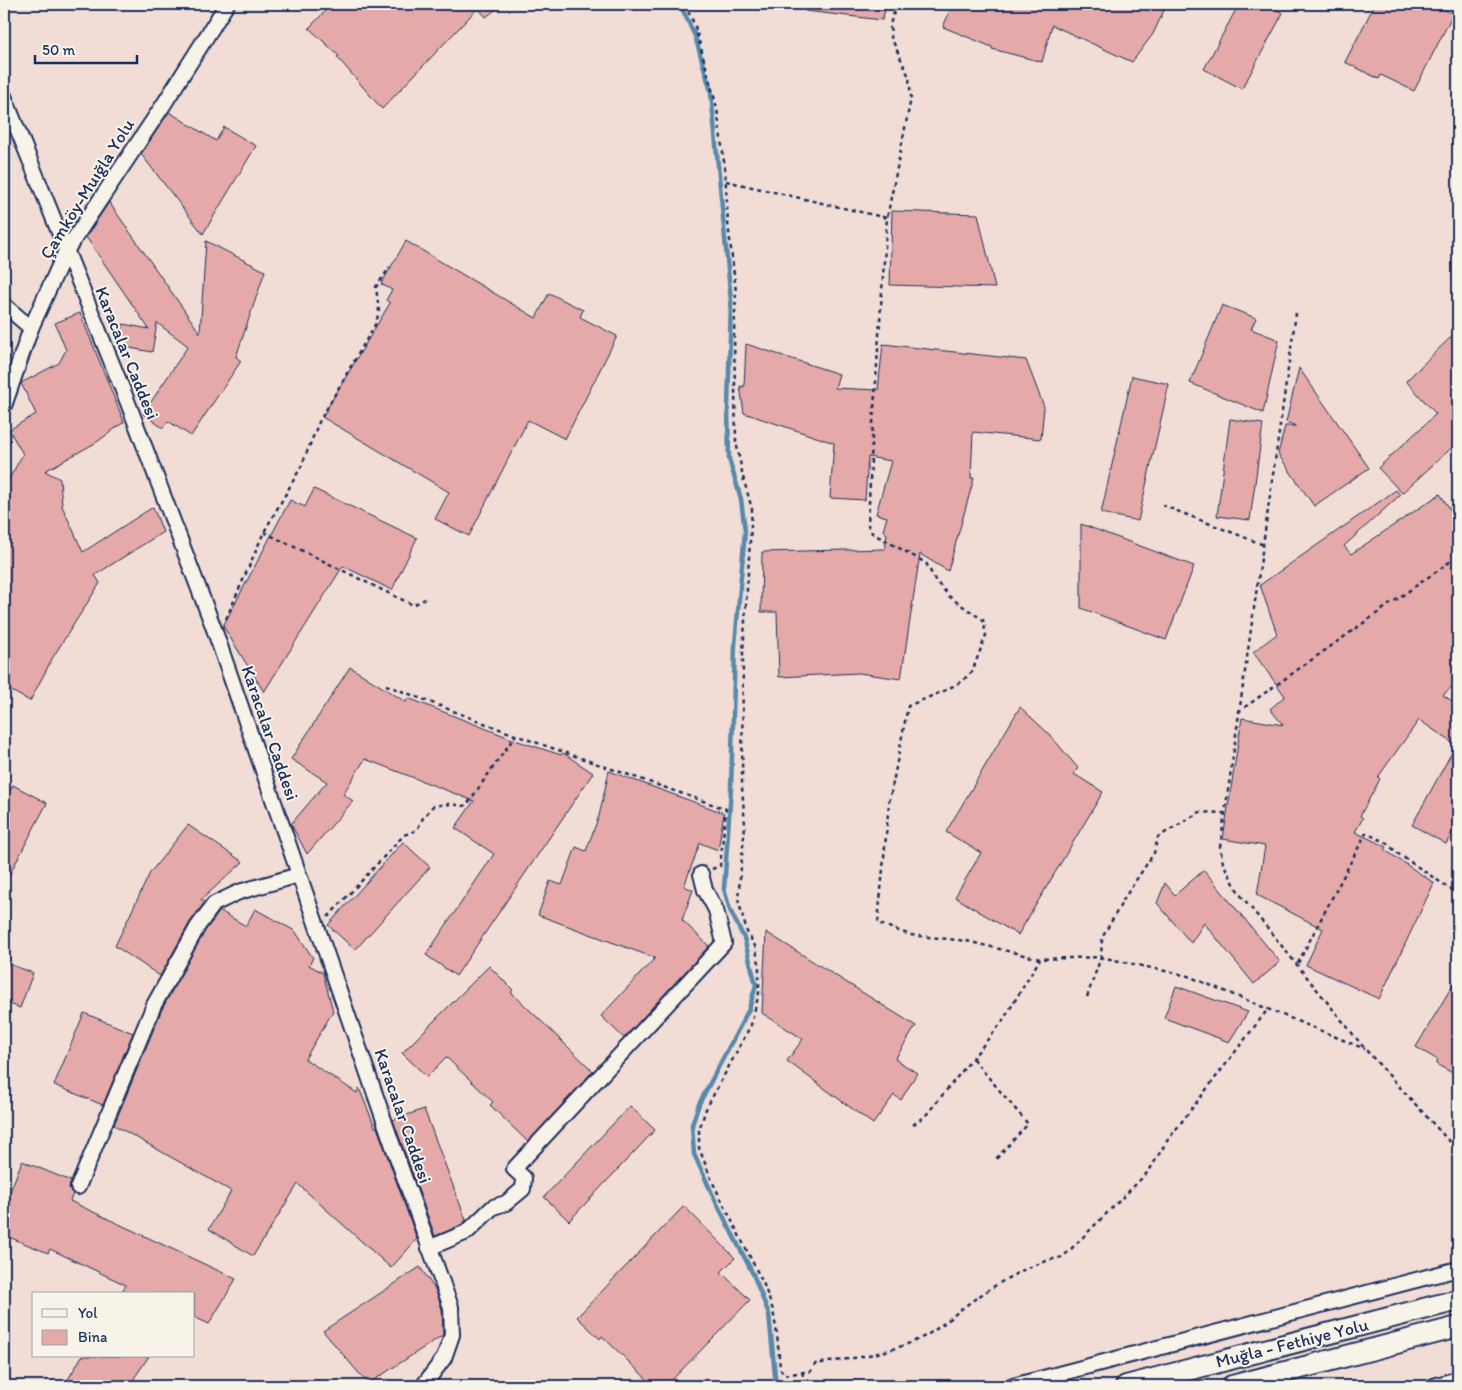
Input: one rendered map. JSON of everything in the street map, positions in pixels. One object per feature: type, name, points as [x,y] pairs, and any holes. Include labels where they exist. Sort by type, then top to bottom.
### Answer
[{"type":"highway","name":"Muğla - Fethiye Yolu","points":[[1126,1386],[1458,1300]]},
{"type":"highway","name":"Muğla - Fethiye Yolu","points":[[1232,1386],[1458,1328]]},
{"type":"street","name":"Çamköy-Muığla Yolu","points":[[4,406],[31,328],[66,251],[164,104],[226,4]]},
{"type":"street","name":"Karacalar Caddesi","points":[[4,96],[128,403],[217,638],[451,1307],[452,1335],[444,1358],[423,1386]]},
{"type":"street","points":[[4,305],[31,328]]},
{"type":"street","points":[[78,1187],[154,1005],[198,926],[214,904],[246,890],[299,874]]},
{"type":"street","points":[[429,1248],[467,1232],[493,1207],[506,1203],[523,1189],[524,1178],[514,1170],[724,943],[716,910],[705,890],[701,874]]},
{"type":"street","points":[[1013,1386],[1458,1269]]},
{"type":"street","points":[[1434,1386],[1458,1379]]},
{"type":"path","points":[[685,4],[696,26],[712,84],[726,181],[728,223],[736,292],[734,335],[736,441],[752,509],[743,653],[742,787],[745,825],[738,899],[747,932],[755,946],[759,963],[759,993],[746,1038],[706,1109],[699,1130],[699,1148],[712,1181],[764,1285],[776,1326],[780,1368],[784,1375],[810,1371],[815,1364],[891,1349],[919,1339],[944,1324],[968,1304],[1024,1270],[1048,1260],[1063,1257],[1149,1171],[1167,1141],[1268,1009]]},
{"type":"path","points":[[897,4],[890,24],[890,37],[909,77],[911,98],[887,218],[868,525],[872,533],[926,563],[935,580],[951,598],[983,620],[986,635],[972,672],[962,681],[908,706],[889,803],[878,923],[910,935],[966,941],[1040,960],[1101,958],[1188,976],[1365,1049]]},
{"type":"path","points":[[726,181],[887,218]]},
{"type":"path","points":[[217,638],[264,532],[301,467],[319,422],[376,323],[379,311],[376,286],[390,267]]},
{"type":"path","points":[[1296,313],[1220,847],[1223,863],[1239,893],[1365,1049],[1458,1151]]},
{"type":"path","points":[[1162,505],[1264,546]]},
{"type":"path","points":[[264,532],[413,606],[425,599]]},
{"type":"path","points":[[1238,712],[1458,556]]},
{"type":"path","points":[[386,684],[515,735],[726,809],[720,866],[701,874]]},
{"type":"path","points":[[318,927],[404,836],[417,830],[423,818],[433,806],[448,804],[466,806],[515,735]]},
{"type":"path","points":[[1087,996],[1101,958],[1102,938],[1120,904],[1154,853],[1158,837],[1200,812],[1225,813]]},
{"type":"path","points":[[1297,964],[1366,833],[1386,843],[1397,853],[1458,894]]},
{"type":"path","points":[[913,1125],[927,1114],[1002,1022],[1040,960]]},
{"type":"path","points":[[973,1059],[1028,1124],[996,1160]]},
{"type":"path","points":[[802,1372],[806,1386]]},
{"type":"building","points":[[332,4],[503,4],[486,17],[478,8],[382,109],[337,57],[339,56],[309,28]]},
{"type":"building","points":[[806,4],[887,4],[882,20],[805,11]]},
{"type":"building","points":[[953,4],[1167,4],[1153,34],[1132,62],[1052,25],[1042,62],[992,49],[992,47],[943,27]]},
{"type":"building","points":[[1239,4],[1265,4],[1283,13],[1242,89],[1204,69]]},
{"type":"building","points":[[1375,4],[1432,4],[1453,14],[1414,91],[1381,75],[1379,79],[1345,62]]},
{"type":"building","points":[[169,112],[216,141],[224,127],[256,146],[203,234],[141,154]]},
{"type":"building","points":[[109,202],[200,333],[206,241],[265,271],[236,357],[241,361],[191,436],[168,421],[163,428],[143,414],[188,346],[157,323],[152,352],[119,346],[123,324],[149,329],[86,237]]},
{"type":"building","points":[[892,211],[978,214],[995,288],[890,285]]},
{"type":"building","points":[[406,241],[536,318],[549,293],[583,310],[580,317],[617,336],[565,439],[528,420],[469,536],[435,519],[449,492],[322,417],[390,303],[386,300],[392,290],[381,284]]},
{"type":"building","points":[[1222,305],[1256,318],[1251,329],[1279,340],[1263,413],[1190,383]]},
{"type":"building","points":[[80,313],[124,422],[97,442],[45,471],[60,479],[62,506],[83,552],[153,507],[163,532],[95,575],[100,583],[53,657],[30,701],[4,687],[4,488],[23,454],[9,430],[36,414],[21,383],[59,363],[66,350],[55,323]]},
{"type":"building","points":[[1458,330],[1458,442],[1402,493],[1378,468],[1436,414],[1406,381]]},
{"type":"building","points":[[746,344],[839,374],[835,388],[878,390],[883,344],[1026,360],[1044,407],[1041,439],[973,432],[971,478],[974,478],[948,571],[920,554],[901,679],[859,673],[779,677],[777,612],[761,612],[762,552],[885,549],[887,534],[883,531],[887,517],[876,514],[891,461],[868,457],[865,500],[830,498],[834,443],[744,413],[740,386],[744,387]]},
{"type":"building","points":[[1299,368],[1369,468],[1314,506],[1278,454],[1285,426],[1296,426],[1286,422]]},
{"type":"building","points":[[1132,376],[1169,384],[1138,521],[1101,513]]},
{"type":"building","points":[[1230,419],[1263,424],[1250,520],[1217,516]]},
{"type":"building","points":[[314,489],[417,538],[392,590],[343,566],[264,692],[223,626],[290,500],[305,507]]},
{"type":"building","points":[[1396,490],[1400,495],[1344,546],[1351,554],[1440,494],[1458,521],[1458,681],[1443,695],[1458,705],[1458,821],[1446,844],[1412,825],[1456,745],[1419,720],[1378,777],[1380,779],[1360,816],[1363,818],[1355,832],[1387,847],[1385,850],[1434,883],[1379,999],[1306,965],[1323,929],[1257,895],[1265,846],[1223,839],[1242,718],[1283,725],[1270,709],[1285,696],[1253,652],[1277,634],[1260,585]]},
{"type":"building","points":[[1081,524],[1194,566],[1166,640],[1081,608]]},
{"type":"building","points":[[350,667],[406,702],[408,698],[515,740],[561,755],[563,753],[593,773],[456,976],[426,955],[494,854],[455,828],[474,801],[365,759],[343,794],[353,801],[307,854],[291,824],[327,782],[291,759]]},
{"type":"building","points":[[1020,707],[1049,734],[1078,768],[1074,774],[1103,792],[1018,935],[955,897],[981,853],[946,832]]},
{"type":"building","points":[[609,771],[724,813],[718,850],[700,843],[684,886],[693,890],[682,920],[709,946],[624,1038],[601,1016],[655,958],[538,915],[550,881],[562,885],[576,847],[586,851],[599,816]]},
{"type":"building","points":[[13,785],[47,803],[4,885],[4,802]]},
{"type":"building","points":[[188,825],[243,862],[201,900],[205,902],[190,922],[160,976],[115,946],[150,873]]},
{"type":"building","points":[[403,842],[430,867],[355,950],[328,925]]},
{"type":"building","points":[[1204,870],[1280,962],[1254,984],[1204,923],[1191,943],[1157,903],[1165,883],[1175,895]]},
{"type":"building","points":[[255,909],[295,931],[313,958],[309,965],[323,973],[333,1011],[305,1059],[357,1093],[359,1088],[375,1127],[377,1127],[417,1239],[391,1268],[298,1184],[253,1256],[209,1229],[231,1191],[114,1125],[162,1009],[205,931],[220,911],[246,926]]},
{"type":"building","points":[[766,932],[916,1026],[895,1059],[917,1073],[901,1100],[894,1095],[873,1124],[787,1061],[803,1039],[762,1013]]},
{"type":"building","points":[[4,962],[33,973],[20,1008],[4,1002]]},
{"type":"building","points":[[489,966],[513,990],[511,992],[593,1071],[528,1142],[490,1105],[493,1102],[446,1057],[427,1077],[402,1053]]},
{"type":"building","points":[[1458,976],[1458,1076],[1436,1064],[1438,1060],[1416,1047]]},
{"type":"building","points":[[1176,986],[1248,1012],[1229,1042],[1164,1018]]},
{"type":"building","points":[[84,1013],[133,1033],[103,1105],[54,1085]]},
{"type":"building","points":[[630,1106],[655,1130],[569,1221],[544,1197]]},
{"type":"building","points":[[424,1109],[466,1220],[462,1225],[435,1236],[393,1120]]},
{"type":"building","points":[[22,1161],[71,1181],[69,1189],[73,1194],[70,1201],[236,1279],[209,1324],[195,1317],[195,1292],[121,1292],[126,1285],[50,1249],[48,1253],[4,1235],[4,1207]]},
{"type":"building","points":[[684,1206],[735,1258],[721,1272],[750,1300],[666,1386],[654,1386],[602,1336],[600,1339],[577,1317]]},
{"type":"building","points":[[420,1267],[436,1291],[442,1309],[443,1335],[368,1384],[323,1331]]},
{"type":"building","points":[[81,1358],[148,1358],[129,1386],[64,1386]]},
{"type":"waterway","points":[[680,4],[695,36],[711,92],[731,301],[728,407],[729,459],[741,499],[745,531],[735,645],[731,789],[724,889],[730,910],[744,938],[756,985],[749,1009],[699,1104],[692,1125],[694,1154],[753,1274],[769,1314],[776,1386]]}]
